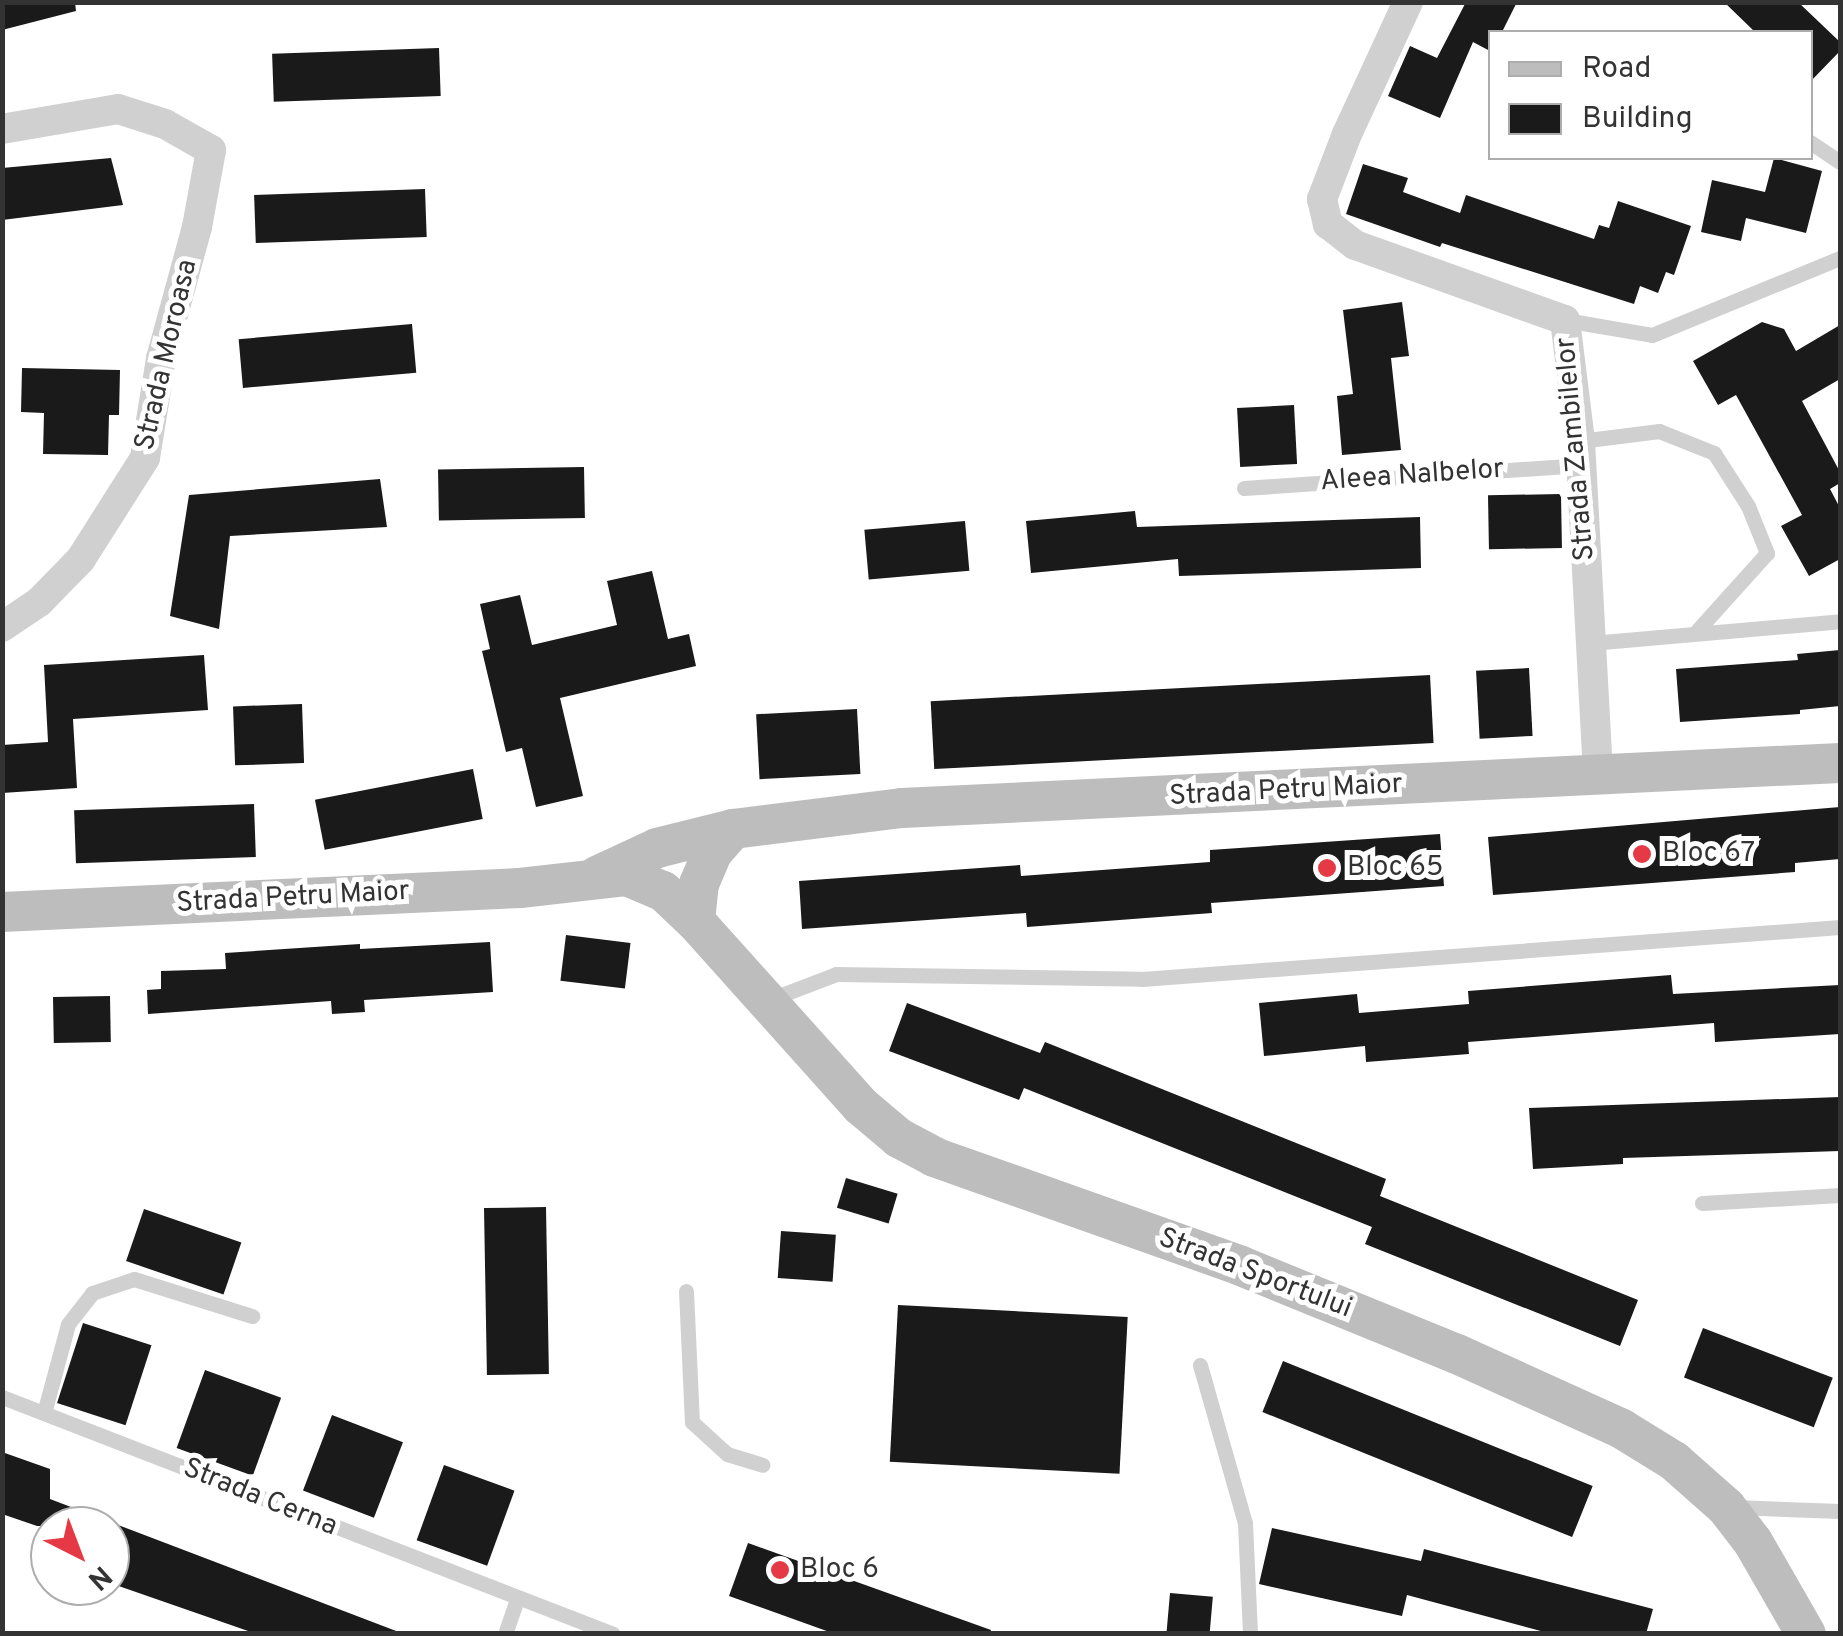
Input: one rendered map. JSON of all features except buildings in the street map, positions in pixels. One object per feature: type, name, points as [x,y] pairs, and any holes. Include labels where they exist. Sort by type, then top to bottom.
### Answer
[{"type":"main road","name":"Strada Petru Maior","points":[[2,912],[584,882],[656,848],[732,829],[902,808],[1840,762]]},
{"type":"main road","points":[[695,922],[699,884],[712,852],[732,829]]},
{"type":"main road","name":"Strada Petru Maior","points":[[584,882],[695,922]]},
{"type":"main road","name":"Strada Sportului","points":[[695,922],[770,999],[862,1106],[899,1138],[934,1157],[1241,1266],[1458,1354],[1622,1429],[1674,1461],[1726,1507],[1753,1542],[1806,1634]]},
{"type":"street","name":"Strada Zambilelor","points":[[1408,2],[1347,134],[1322,199],[1328,224],[1355,245],[1565,320],[1580,453],[1598,775]]},
{"type":"street","name":"Strada Moroasa","points":[[2,129],[118,109],[165,124],[211,150],[198,227],[161,359],[145,458],[80,558],[39,602],[2,627]]},
{"type":"lane","points":[[1813,144],[1840,162]]},
{"type":"lane","points":[[1565,320],[1652,335],[1840,258]]},
{"type":"lane","name":"Aleea Nalbelor","points":[[1244,488],[1580,453],[1659,430],[1714,453],[1748,506],[1766,553],[1695,634]]},
{"type":"lane","points":[[1591,643],[1840,621]]},
{"type":"lane","points":[[770,999],[836,974],[1142,979],[1840,927]]},
{"type":"lane","points":[[1702,1202],[1840,1195]]},
{"type":"lane","points":[[44,1413],[68,1324],[92,1293],[134,1279],[252,1316]]},
{"type":"lane","points":[[686,1291],[692,1422],[727,1454],[762,1465]]},
{"type":"lane","points":[[1200,1365],[1245,1522],[1250,1634]]},
{"type":"lane","name":"Strada Cerna","points":[[2,1396],[517,1600],[613,1634]]},
{"type":"lane","points":[[1726,1507],[1840,1511]]},
{"type":"lane","points":[[505,1634],[517,1600]]},
{"type":"place","name":"Bloc 67","points":[[1642,854]]},
{"type":"place","name":"Bloc 65","points":[[1327,868]]},
{"type":"place","name":"Bloc 6","points":[[780,1570]]}]
